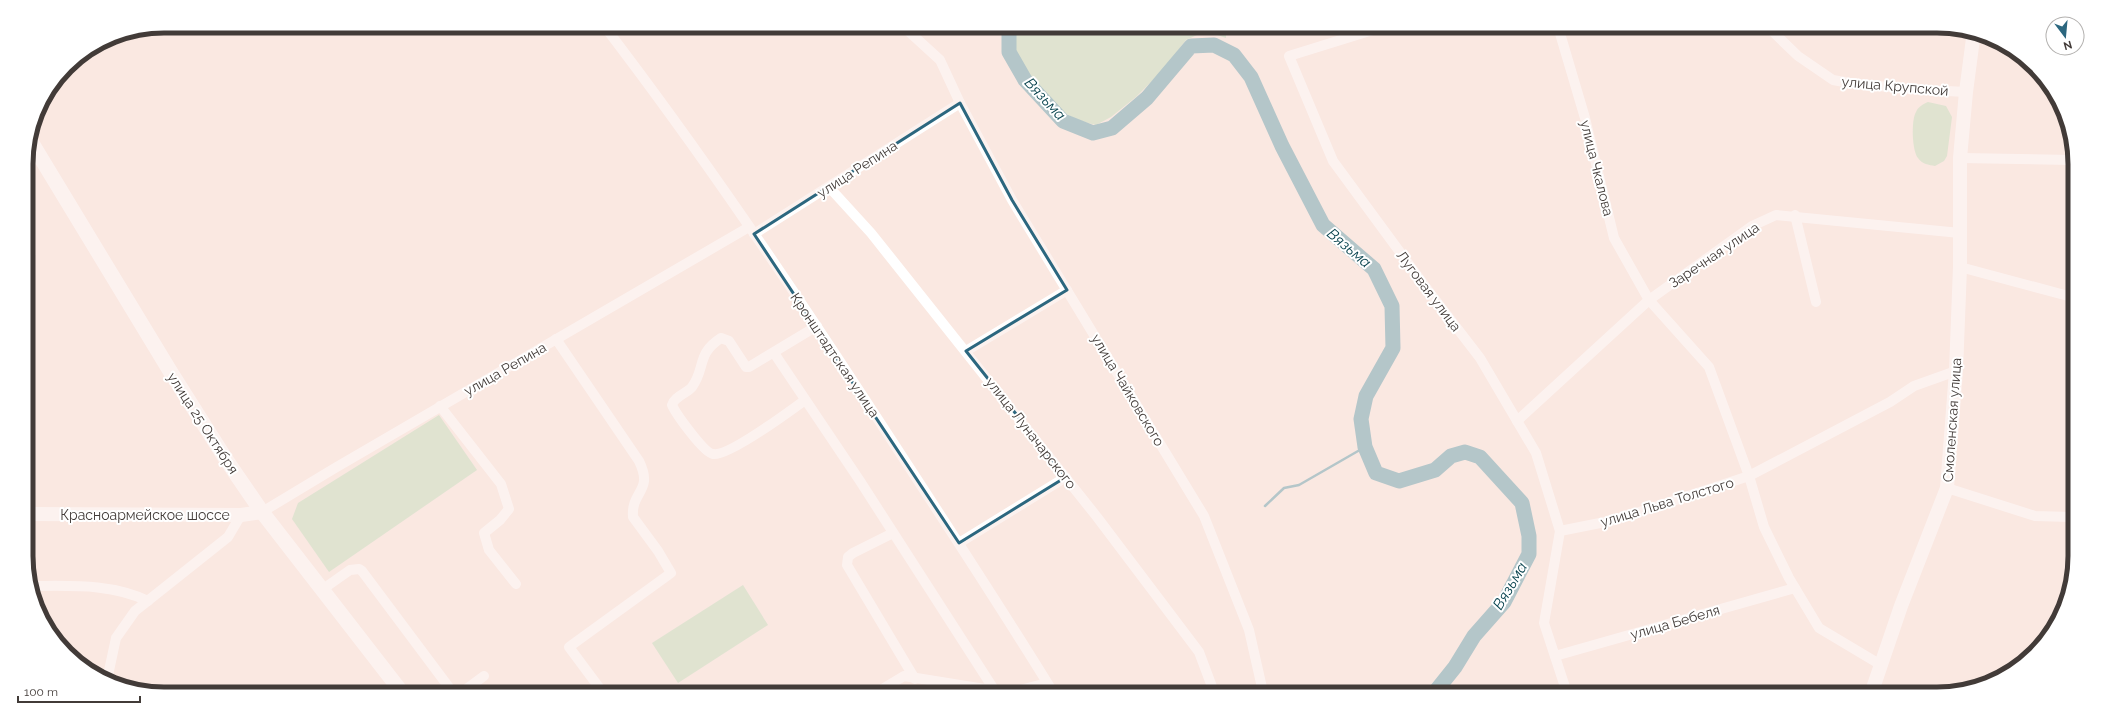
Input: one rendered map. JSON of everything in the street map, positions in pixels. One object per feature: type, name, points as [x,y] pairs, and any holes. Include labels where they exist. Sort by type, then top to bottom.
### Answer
[{"type":"main road","name":"Смоленская улица","points":[[1874,687],[1901,606],[1947,488],[1956,371],[1960,267],[1960,158],[1973,38]]},
{"type":"main road","name":"улица 25 Октября","points":[[34,147],[170,371],[262,512],[398,687]]},
{"type":"main road","name":"Красноармейское шоссе","points":[[33,514],[240,515],[262,512]]},
{"type":"street","name":"Кронштадтская улица","points":[[610,33],[647,82],[817,326],[959,543],[1050,687]]},
{"type":"street","name":"улица Чайковского","points":[[910,33],[940,60],[960,102],[1012,200],[1204,516],[1249,630],[1262,687]]},
{"type":"street","name":"Луговая улица","points":[[1363,33],[1289,56],[1333,161],[1430,293],[1480,358],[1536,453],[1560,531]]},
{"type":"street","name":"улица Чкалова","points":[[1560,33],[1586,118],[1614,238],[1649,300]]},
{"type":"street","name":"улица Крупской","points":[[1774,33],[1798,56],[1833,80],[1850,84],[1966,92]]},
{"type":"street","name":"улица Репина","points":[[262,512],[556,339],[829,187],[960,102]]},
{"type":"street","points":[[1960,158],[2068,160]]},
{"type":"street","name":"улица Луначарского","points":[[829,187],[871,233],[1066,477],[1199,652],[1212,687]]},
{"type":"street","name":"Заречная улица","points":[[1517,421],[1649,300],[1752,226],[1776,215],[1795,215],[1960,233]]},
{"type":"street","points":[[1795,215],[1816,302]]},
{"type":"street","points":[[1960,267],[2068,296]]},
{"type":"street","points":[[966,351],[1067,290]]},
{"type":"street","name":"улица Льва Толстого","points":[[1649,300],[1709,367],[1749,476],[1764,527],[1795,588],[1819,628],[1881,665]]},
{"type":"street","points":[[806,400],[752,437],[723,453],[715,455],[706,451],[673,409],[673,401],[690,389],[696,380],[701,362],[708,348],[721,338],[729,341],[746,367],[753,367],[817,326]]},
{"type":"street","points":[[556,339],[643,469],[644,486],[634,502],[633,517],[658,551],[671,573],[569,647],[597,687]]},
{"type":"street","points":[[774,353],[994,687]]},
{"type":"street","name":"улица Льва Толстого","points":[[1560,531],[1615,520],[1749,476],[1890,402],[1914,386],[1956,371]]},
{"type":"street","points":[[440,406],[501,484],[509,509],[500,520],[484,533],[489,550],[516,584]]},
{"type":"street","points":[[959,543],[1066,477]]},
{"type":"street","points":[[1947,488],[2035,516],[2068,518]]},
{"type":"street","points":[[108,675],[116,638],[135,611],[228,537],[240,515]]},
{"type":"street","points":[[1560,531],[1544,623],[1565,687]]},
{"type":"street","points":[[893,533],[853,553],[847,560],[847,565],[915,679]]},
{"type":"street","points":[[323,589],[350,570],[359,569],[362,571],[449,687]]},
{"type":"street","points":[[37,586],[104,587],[132,593],[148,601]]},
{"type":"street","name":"улица Бебеля","points":[[1555,656],[1795,588]]},
{"type":"street","points":[[469,687],[484,676]]},
{"type":"street","points":[[886,687],[904,676],[970,687]]},
{"type":"street","points":[[1032,687],[1047,683]]},
{"type":"highlighted area","points":[[960,103],[1012,200],[1067,290],[966,351],[1066,477],[959,543],[754,234]]},
{"type":"green space","points":[[1013,33],[1202,33],[1186,40],[1163,70],[1136,97],[1111,117],[1096,125],[1065,114],[1040,93],[1026,74],[1014,42]]},
{"type":"green space","points":[[1212,33],[1226,33],[1226,38]]},
{"type":"green space","points":[[1928,102],[1946,106],[1952,117],[1947,156],[1944,161],[1935,166],[1926,164],[1920,160],[1914,149],[1913,142],[1914,116],[1919,107]]},
{"type":"green space","points":[[439,415],[477,470],[329,572],[292,519],[298,503]]},
{"type":"green space","points":[[743,585],[768,625],[678,683],[652,643]]},
{"type":"waterway","name":"Вязьма","points":[[1009,33],[1009,52],[1025,80],[1063,121],[1093,133],[1112,128],[1147,98],[1191,46],[1214,45],[1234,55],[1251,77],[1282,146],[1323,225],[1374,269],[1392,306],[1393,348],[1366,396],[1361,419],[1365,447],[1376,473],[1399,481],[1435,470],[1451,456],[1465,452],[1480,457],[1522,503],[1529,536],[1529,554],[1504,602],[1474,636],[1455,667],[1439,687]]},
{"type":"waterway","points":[[1265,506],[1284,488],[1299,485],[1365,447]]}]
